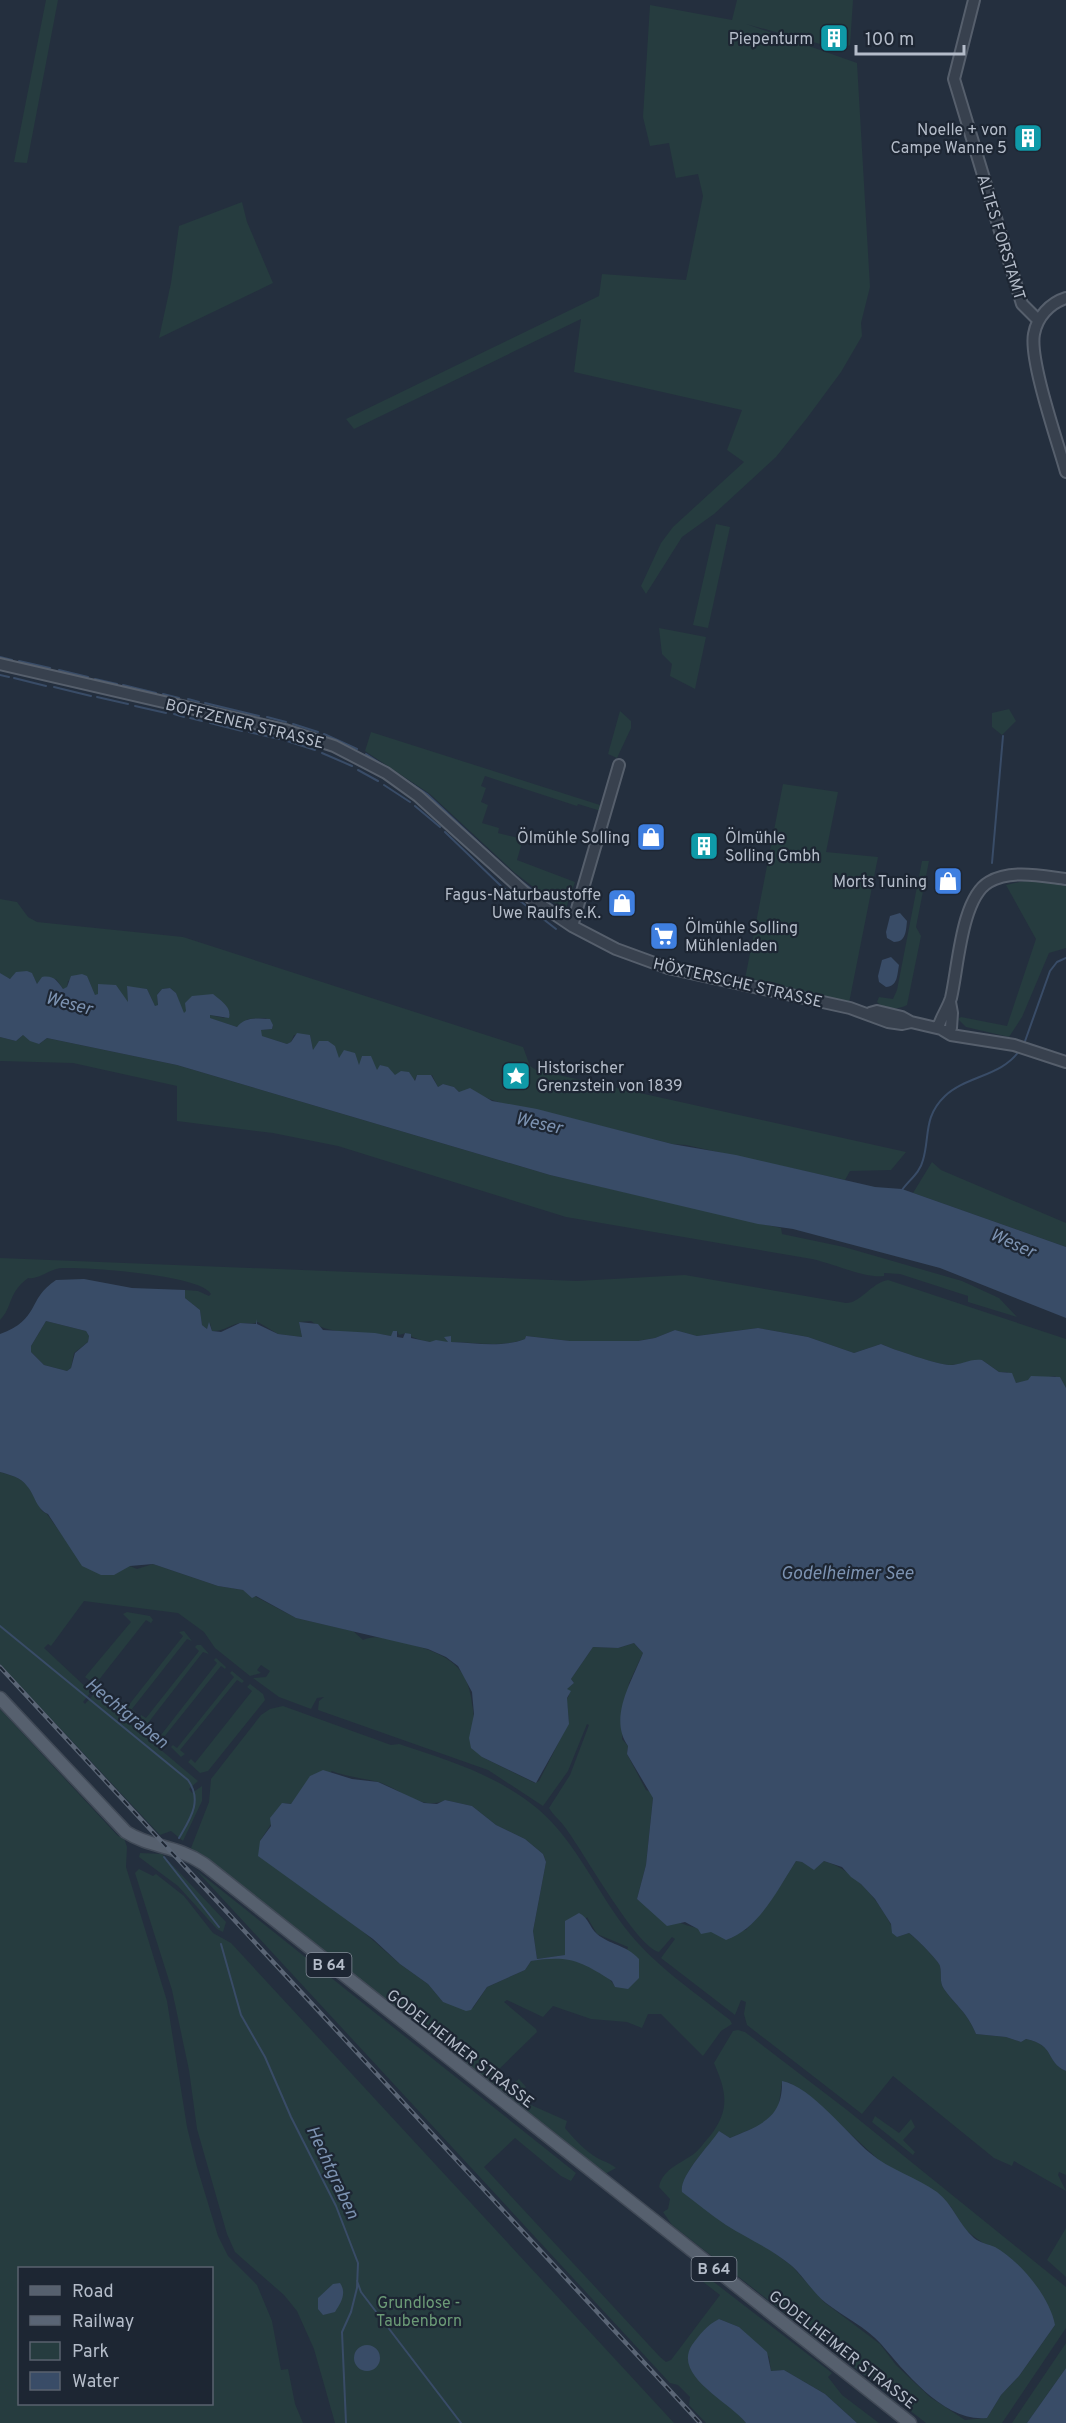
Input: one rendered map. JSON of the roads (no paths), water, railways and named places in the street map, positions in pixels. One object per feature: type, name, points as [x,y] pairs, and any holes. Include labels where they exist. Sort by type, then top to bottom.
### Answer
[{"type":"main road","name":"GODELHEIMER STRASSE","points":[[0,1698],[126,1832],[144,1841],[184,1852],[204,1864],[910,2423]]},
{"type":"street","name":"ALTES FORSTAMT","points":[[974,0],[954,79],[1022,304],[1038,320]]},
{"type":"street","points":[[1066,298],[1048,308],[1038,320],[1032,350],[1066,472]]},
{"type":"street","name":"BOFFZENER STRASSE","points":[[0,664],[287,731],[339,749],[386,773],[418,796],[507,878],[545,909],[574,927]]},
{"type":"street","points":[[574,927],[619,765]]},
{"type":"street","points":[[943,1028],[952,1013],[950,1002],[969,910],[980,888],[1002,876],[1022,875],[1066,879]]},
{"type":"street","name":"HÖXTERSCHE STRASSE","points":[[574,927],[616,949],[668,968],[870,1013],[888,1022],[902,1024],[911,1022],[968,1032],[974,1037],[1026,1048],[1066,1062]]},
{"type":"water","points":[[900,913],[907,921],[906,932],[901,940],[894,942],[887,938],[886,932],[890,916]]},
{"type":"water","points":[[891,957],[899,965],[898,973],[893,985],[886,987],[879,982],[878,976],[882,960]]},
{"type":"water","name":"Weser","points":[[16,972],[32,973],[37,984],[42,977],[50,977],[57,981],[63,989],[67,987],[71,976],[82,974],[87,976],[95,995],[98,994],[98,984],[116,985],[128,1002],[127,986],[147,989],[155,1006],[158,1005],[157,995],[162,989],[170,988],[176,993],[184,1013],[185,1003],[192,996],[213,994],[225,1004],[230,1014],[229,1018],[210,1015],[210,1018],[237,1027],[247,1020],[270,1019],[272,1029],[261,1030],[262,1036],[287,1044],[297,1033],[310,1035],[313,1050],[319,1041],[328,1041],[335,1046],[339,1058],[344,1050],[355,1053],[359,1065],[362,1056],[371,1056],[377,1070],[380,1065],[388,1067],[395,1075],[401,1071],[409,1072],[415,1081],[417,1075],[431,1075],[438,1087],[443,1084],[454,1087],[459,1092],[470,1088],[492,1101],[537,1109],[672,1144],[736,1155],[875,1187],[902,1189],[1066,1247],[1066,1318],[940,1268],[793,1229],[758,1224],[550,1175],[177,1065],[47,1038],[39,1044],[23,1035],[16,1041],[0,1037],[0,973],[10,979]]},
{"type":"water","name":"Godelheimer See","points":[[84,1279],[132,1288],[185,1290],[185,1298],[200,1310],[202,1325],[207,1329],[209,1322],[212,1331],[221,1332],[240,1323],[256,1324],[257,1319],[257,1324],[278,1334],[302,1337],[299,1322],[318,1324],[323,1330],[391,1336],[393,1331],[397,1331],[397,1337],[403,1338],[405,1333],[411,1334],[411,1338],[430,1342],[436,1340],[448,1342],[444,1337],[451,1336],[451,1342],[488,1344],[516,1342],[525,1339],[526,1336],[570,1341],[638,1341],[655,1338],[675,1330],[697,1336],[758,1328],[808,1337],[854,1353],[881,1344],[949,1365],[982,1360],[999,1372],[1012,1373],[1016,1383],[1028,1380],[1031,1376],[1060,1377],[1066,1388],[1066,2071],[1055,2063],[1042,2045],[1035,2042],[1026,2039],[1021,2042],[1006,2037],[976,2034],[973,2026],[942,1986],[940,1966],[935,1959],[909,1933],[897,1937],[892,1933],[891,1924],[875,1899],[842,1867],[824,1861],[814,1870],[796,1861],[758,1918],[738,1935],[726,1940],[711,1932],[701,1934],[698,1929],[685,1922],[667,1926],[637,1899],[646,1865],[653,1798],[627,1754],[628,1746],[622,1735],[620,1724],[628,1687],[643,1653],[634,1643],[618,1648],[593,1647],[571,1679],[574,1683],[567,1689],[571,1691],[567,1698],[569,1724],[536,1783],[482,1757],[471,1748],[469,1738],[474,1714],[472,1692],[458,1666],[446,1657],[428,1649],[296,1618],[256,1596],[252,1598],[243,1590],[218,1586],[153,1564],[130,1566],[114,1575],[101,1575],[82,1566],[25,1483],[0,1472],[0,1334],[22,1322],[40,1295],[56,1280]],"holes":[[[46,1321],[86,1331],[89,1336],[88,1342],[75,1353],[71,1368],[67,1371],[44,1365],[31,1352],[31,1346]]]},
{"type":"water","points":[[323,1770],[352,1779],[378,1782],[424,1803],[437,1804],[445,1800],[472,1806],[496,1825],[525,1839],[543,1854],[546,1862],[533,1931],[537,1959],[565,1955],[565,1921],[579,1913],[585,1917],[597,1934],[628,1950],[639,1959],[639,1978],[628,1989],[615,1987],[612,1981],[583,1964],[565,1959],[544,1959],[531,1961],[525,1970],[487,1987],[471,2010],[466,2011],[443,2002],[428,1984],[400,1964],[373,1939],[258,1856],[260,1841],[271,1826],[270,1818],[282,1803],[291,1804],[310,1776]]},
{"type":"water","points":[[782,2081],[793,2085],[817,2101],[878,2159],[943,2197],[974,2238],[1005,2253],[1024,2270],[1047,2303],[1055,2325],[1019,2376],[1001,2395],[987,2418],[971,2417],[941,2404],[914,2381],[875,2338],[821,2299],[792,2266],[726,2225],[682,2192],[685,2178],[719,2131],[730,2138],[768,2119],[779,2104]]},
{"type":"water","points":[[340,2283],[343,2294],[339,2305],[335,2312],[323,2315],[318,2309],[318,2298],[333,2284]]},
{"type":"water","points":[[719,2319],[739,2327],[767,2352],[771,2371],[784,2370],[825,2394],[857,2423],[746,2423],[696,2378],[690,2367],[688,2356],[692,2345],[704,2330]]},
{"type":"water","points":[[367,2345],[376,2349],[380,2358],[376,2367],[367,2371],[358,2367],[354,2358],[358,2349]]},
{"type":"water","points":[[1066,2368],[1066,2423],[1027,2423]]},
{"type":"waterway","points":[[0,657],[12,660]]},
{"type":"waterway","points":[[19,661],[50,668]]},
{"type":"waterway","points":[[59,670],[88,677]]},
{"type":"waterway","points":[[0,675],[9,677]]},
{"type":"waterway","points":[[14,678],[46,686]]},
{"type":"waterway","points":[[95,679],[117,684]]},
{"type":"waterway","points":[[123,685],[156,693]]},
{"type":"waterway","points":[[54,687],[91,696]]},
{"type":"waterway","points":[[163,694],[179,698]]},
{"type":"waterway","points":[[97,697],[128,704]]},
{"type":"waterway","points":[[188,699],[199,702]]},
{"type":"waterway","points":[[205,703],[259,716]]},
{"type":"waterway","points":[[135,706],[166,713]]},
{"type":"waterway","points":[[174,714],[184,717]]},
{"type":"waterway","points":[[267,717],[286,722]]},
{"type":"waterway","points":[[190,718],[202,721]]},
{"type":"waterway","points":[[210,723],[242,731]]},
{"type":"waterway","points":[[293,724],[318,732]]},
{"type":"waterway","points":[[249,732],[279,739]]},
{"type":"waterway","points":[[324,734],[357,749]]},
{"type":"waterway","points":[[992,863],[1003,736]]},
{"type":"waterway","points":[[287,741],[315,750]]},
{"type":"waterway","points":[[322,753],[352,766]]},
{"type":"waterway","points":[[366,754],[427,794],[512,874],[562,913]]},
{"type":"waterway","points":[[358,770],[378,781]]},
{"type":"waterway","points":[[384,785],[410,802]]},
{"type":"waterway","points":[[415,806],[440,827]]},
{"type":"waterway","points":[[445,832],[501,886],[556,929]]},
{"type":"waterway","points":[[1024,1044],[1050,971],[1057,962],[1066,958]]},
{"type":"waterway","points":[[902,1190],[922,1165],[930,1119],[938,1104],[954,1089],[1003,1066],[1019,1051]]},
{"type":"waterway","name":"Hechtgraben","points":[[0,1626],[188,1780],[195,1803],[191,1817],[179,1838]]},
{"type":"waterway","name":"Hechtgraben","points":[[164,1857],[219,1927]]},
{"type":"waterway","name":"Hechtgraben","points":[[221,1944],[241,2015],[265,2057],[291,2117],[336,2206],[358,2263],[357,2288],[351,2312],[342,2332],[346,2423]]},
{"type":"waterway","points":[[357,2281],[361,2292],[461,2423]]},
{"type":"railway","points":[[0,1667],[700,2423]]},
{"type":"place","name":"Piepenturm","points":[[834,38]]},
{"type":"place","name":"Noelle + von Campe Wanne 5","points":[[1028,138]]},
{"type":"place","name":"Ölmühle Solling","points":[[651,837]]},
{"type":"place","name":"Ölmühle Solling Gmbh","points":[[704,846]]},
{"type":"place","name":"Morts Tuning","points":[[948,881]]},
{"type":"place","name":"Fagus-Naturbaustoffe Uwe Raulfs e.K.","points":[[622,903]]},
{"type":"place","name":"Ölmühle Solling Mühlenladen","points":[[664,936]]},
{"type":"place","name":"Historischer Grenzstein von 1839","points":[[516,1076]]},
{"type":"park label","name":"Grundlose - Taubenborn","points":[[419,2311]]}]
